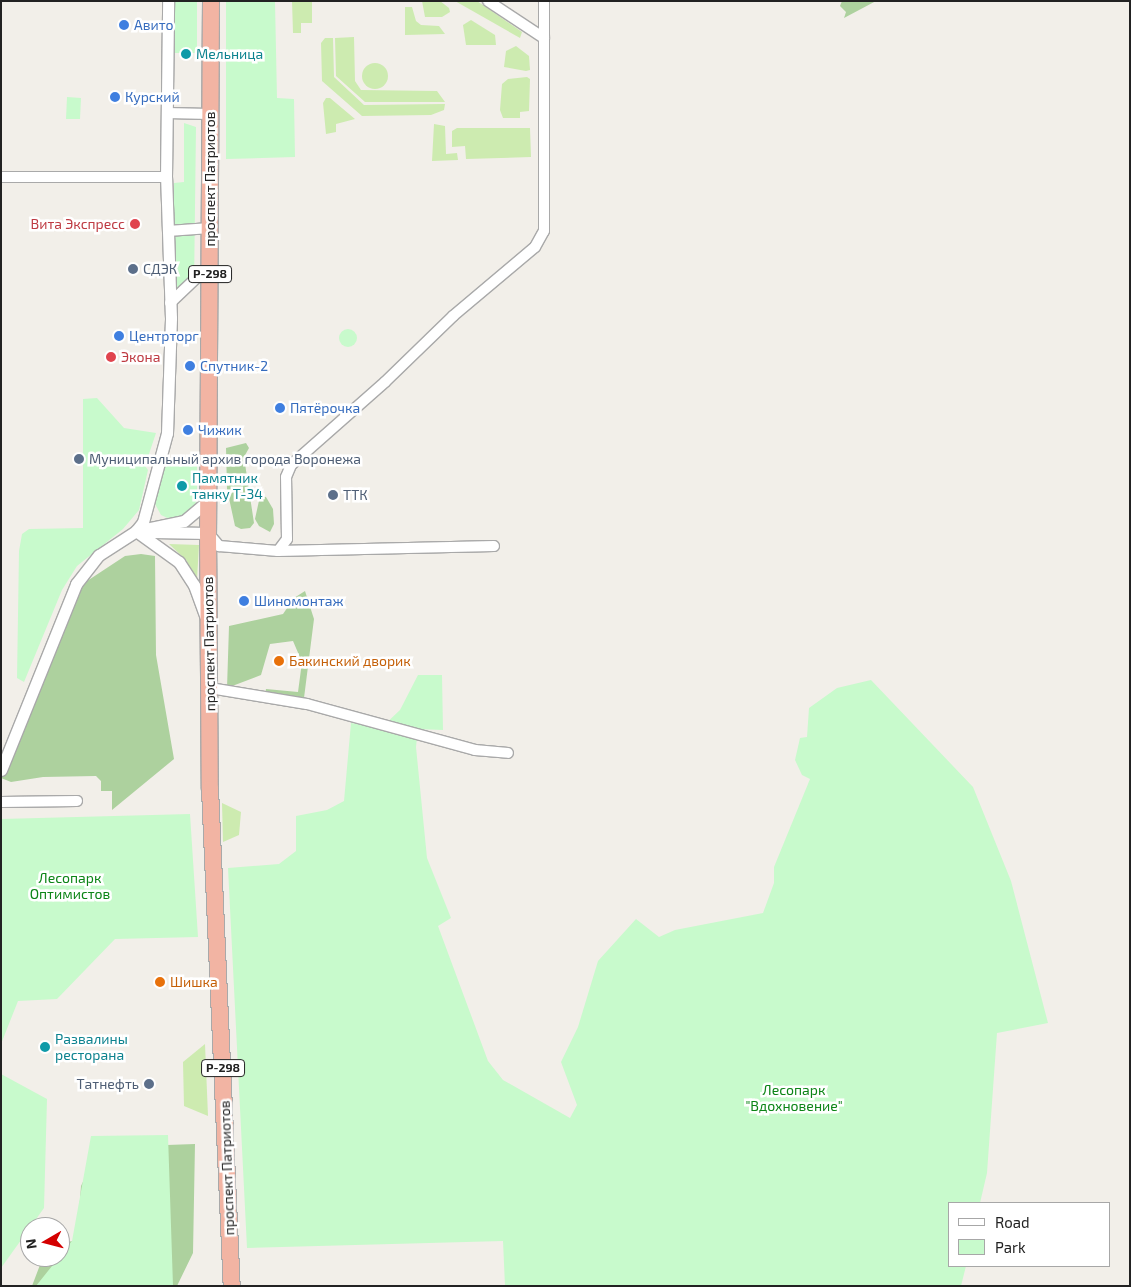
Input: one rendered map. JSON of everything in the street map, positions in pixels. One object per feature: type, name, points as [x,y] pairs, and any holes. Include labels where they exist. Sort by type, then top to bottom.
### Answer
[{"type":"highway","name":"проспект Патриотов","points":[[211,1],[208,501],[210,789],[232,1286]]},
{"type":"street","points":[[136,532],[149,509],[167,433],[170,303],[166,177],[168,1]]},
{"type":"street","points":[[488,1],[544,38]]},
{"type":"street","points":[[278,551],[287,539],[286,477],[291,465],[385,382],[453,316],[535,247],[544,231],[544,1]]},
{"type":"street","points":[[167,113],[210,114]]},
{"type":"street","points":[[1,177],[166,177]]},
{"type":"street","points":[[168,230],[210,228]]},
{"type":"street","points":[[170,303],[210,265]]},
{"type":"street","points":[[1,770],[76,584],[99,555],[136,532],[184,521],[208,501]]},
{"type":"street","points":[[136,532],[208,533],[219,546],[278,551],[494,546]]},
{"type":"street","points":[[136,532],[155,543],[179,562],[187,572],[208,624]]},
{"type":"street","points":[[210,688],[307,704],[475,750],[508,753]]},
{"type":"street","points":[[1,802],[77,801]]},
{"type":"green space","points":[[175,1],[197,1],[197,53],[174,53]]},
{"type":"green space","points":[[226,1],[275,2],[277,98],[294,99],[295,157],[226,159]]},
{"type":"green space","points":[[292,1],[312,1],[312,23],[301,23],[301,33],[293,33]]},
{"type":"green space","points":[[422,1],[440,1],[449,8],[450,12],[442,17],[425,17]]},
{"type":"green space","points":[[455,1],[477,1],[522,32],[520,38]]},
{"type":"green space","points":[[842,1],[876,1],[844,18],[846,12],[840,6]]},
{"type":"green space","points":[[405,7],[412,7],[416,21],[421,25],[439,26],[445,34],[405,35]]},
{"type":"green space","points":[[471,20],[495,35],[496,45],[466,45],[463,25]]},
{"type":"green space","points":[[354,37],[355,81],[361,90],[437,91],[445,102],[365,102],[336,76],[335,38]]},
{"type":"green space","points":[[325,38],[333,38],[334,77],[364,105],[445,104],[444,110],[431,115],[362,116],[322,81],[321,43]]},
{"type":"green space","points":[[516,46],[529,56],[530,70],[504,67],[506,51]]},
{"type":"green space","points":[[375,63],[384,67],[388,76],[384,85],[375,89],[366,85],[362,76],[366,67]]},
{"type":"green space","points":[[527,77],[530,79],[529,111],[520,112],[520,118],[503,118],[500,110],[502,84],[508,79]]},
{"type":"green space","points":[[67,97],[81,98],[80,119],[66,119]]},
{"type":"green space","points":[[326,98],[330,98],[355,119],[336,124],[336,132],[326,134],[323,103]]},
{"type":"green space","points":[[184,123],[196,127],[194,288],[174,306],[174,183],[184,182]]},
{"type":"green space","points":[[434,124],[445,126],[446,154],[457,153],[458,160],[432,161]]},
{"type":"green space","points":[[457,128],[530,128],[531,157],[466,159],[465,146],[452,147],[452,131]]},
{"type":"green space","points":[[348,329],[354,332],[357,338],[354,344],[348,347],[342,344],[339,338],[342,332]]},
{"type":"green space","points":[[97,398],[124,428],[156,433],[145,466],[148,470],[139,510],[123,529],[77,566],[62,590],[24,682],[17,678],[19,551],[22,534],[29,529],[83,528],[83,399]]},
{"type":"green space","points":[[246,443],[249,448],[244,457],[254,523],[250,528],[241,529],[235,526],[227,489],[226,448]]},
{"type":"green space","points":[[197,457],[197,500],[189,516],[174,521],[161,515],[155,504],[166,460]]},
{"type":"green space","points":[[260,496],[266,497],[273,509],[274,524],[270,532],[259,526],[255,519]]},
{"type":"green space","points":[[169,544],[199,545],[197,580],[186,560]]},
{"type":"green space","points":[[141,554],[155,556],[156,655],[174,759],[112,810],[112,791],[101,791],[101,781],[96,776],[43,777],[11,782],[1,778],[81,585],[125,556]]},
{"type":"green space","points":[[305,591],[314,619],[304,698],[265,694],[266,689],[298,692],[302,662],[293,641],[270,644],[261,675],[227,688],[229,626],[283,614],[294,598]]},
{"type":"green space","name":"Лесопарк \"Вдохновение\"","points":[[418,675],[442,675],[443,730],[418,729],[416,747],[427,858],[451,918],[438,926],[488,1061],[503,1080],[570,1118],[577,1105],[561,1062],[578,1027],[598,961],[636,919],[659,937],[675,930],[763,913],[774,883],[774,867],[810,779],[802,775],[795,760],[800,738],[807,737],[809,708],[837,688],[871,680],[973,787],[1011,881],[1048,1023],[997,1033],[987,1173],[980,1202],[948,1202],[948,1267],[966,1267],[961,1286],[505,1286],[503,1241],[247,1248],[228,868],[279,864],[296,851],[296,816],[327,810],[344,801],[351,723],[381,728],[400,710]]},
{"type":"green space","points":[[222,803],[241,812],[239,835],[223,842]]},
{"type":"green space","name":"Лесопарк Оптимистов","points":[[190,814],[198,937],[115,939],[57,999],[18,1001],[1,1044],[1,819]]},
{"type":"green space","points":[[205,1044],[208,1116],[184,1106],[183,1062]]},
{"type":"green space","points":[[1,1074],[47,1099],[44,1208],[38,1217],[20,1217],[20,1241],[1,1268]]},
{"type":"green space","points":[[168,1135],[173,1286],[36,1286],[51,1267],[70,1267],[70,1244],[91,1136]]},
{"type":"green space","points":[[195,1144],[193,1253],[177,1286],[32,1286],[39,1267],[70,1267],[70,1241],[77,1241],[81,1186],[90,1167],[139,1146]]},
{"type":"place","name":"Авито","points":[[124,25]]},
{"type":"place","name":"Мельница","points":[[186,54]]},
{"type":"place","name":"Курский","points":[[115,97]]},
{"type":"place","name":"Вита Экспресс","points":[[135,224]]},
{"type":"place","name":"СДЭК","points":[[133,269]]},
{"type":"place","name":"Центрторг","points":[[119,336]]},
{"type":"place","name":"Экона","points":[[111,357]]},
{"type":"place","name":"Спутник-2","points":[[190,366]]},
{"type":"place","name":"Пятёрочка","points":[[280,408]]},
{"type":"place","name":"Чижик","points":[[188,430]]},
{"type":"place","name":"Муниципальный архив города Воронежа","points":[[79,459]]},
{"type":"place","name":"Памятник танку Т-34","points":[[182,486]]},
{"type":"place","name":"ТТК","points":[[333,495]]},
{"type":"place","name":"Шиномонтаж","points":[[244,601]]},
{"type":"place","name":"Бакинский дворик","points":[[279,661]]},
{"type":"place","name":"Шишка","points":[[160,982]]},
{"type":"place","name":"Развалины ресторана","points":[[45,1047]]},
{"type":"place","name":"Татнефть","points":[[149,1084]]}]
